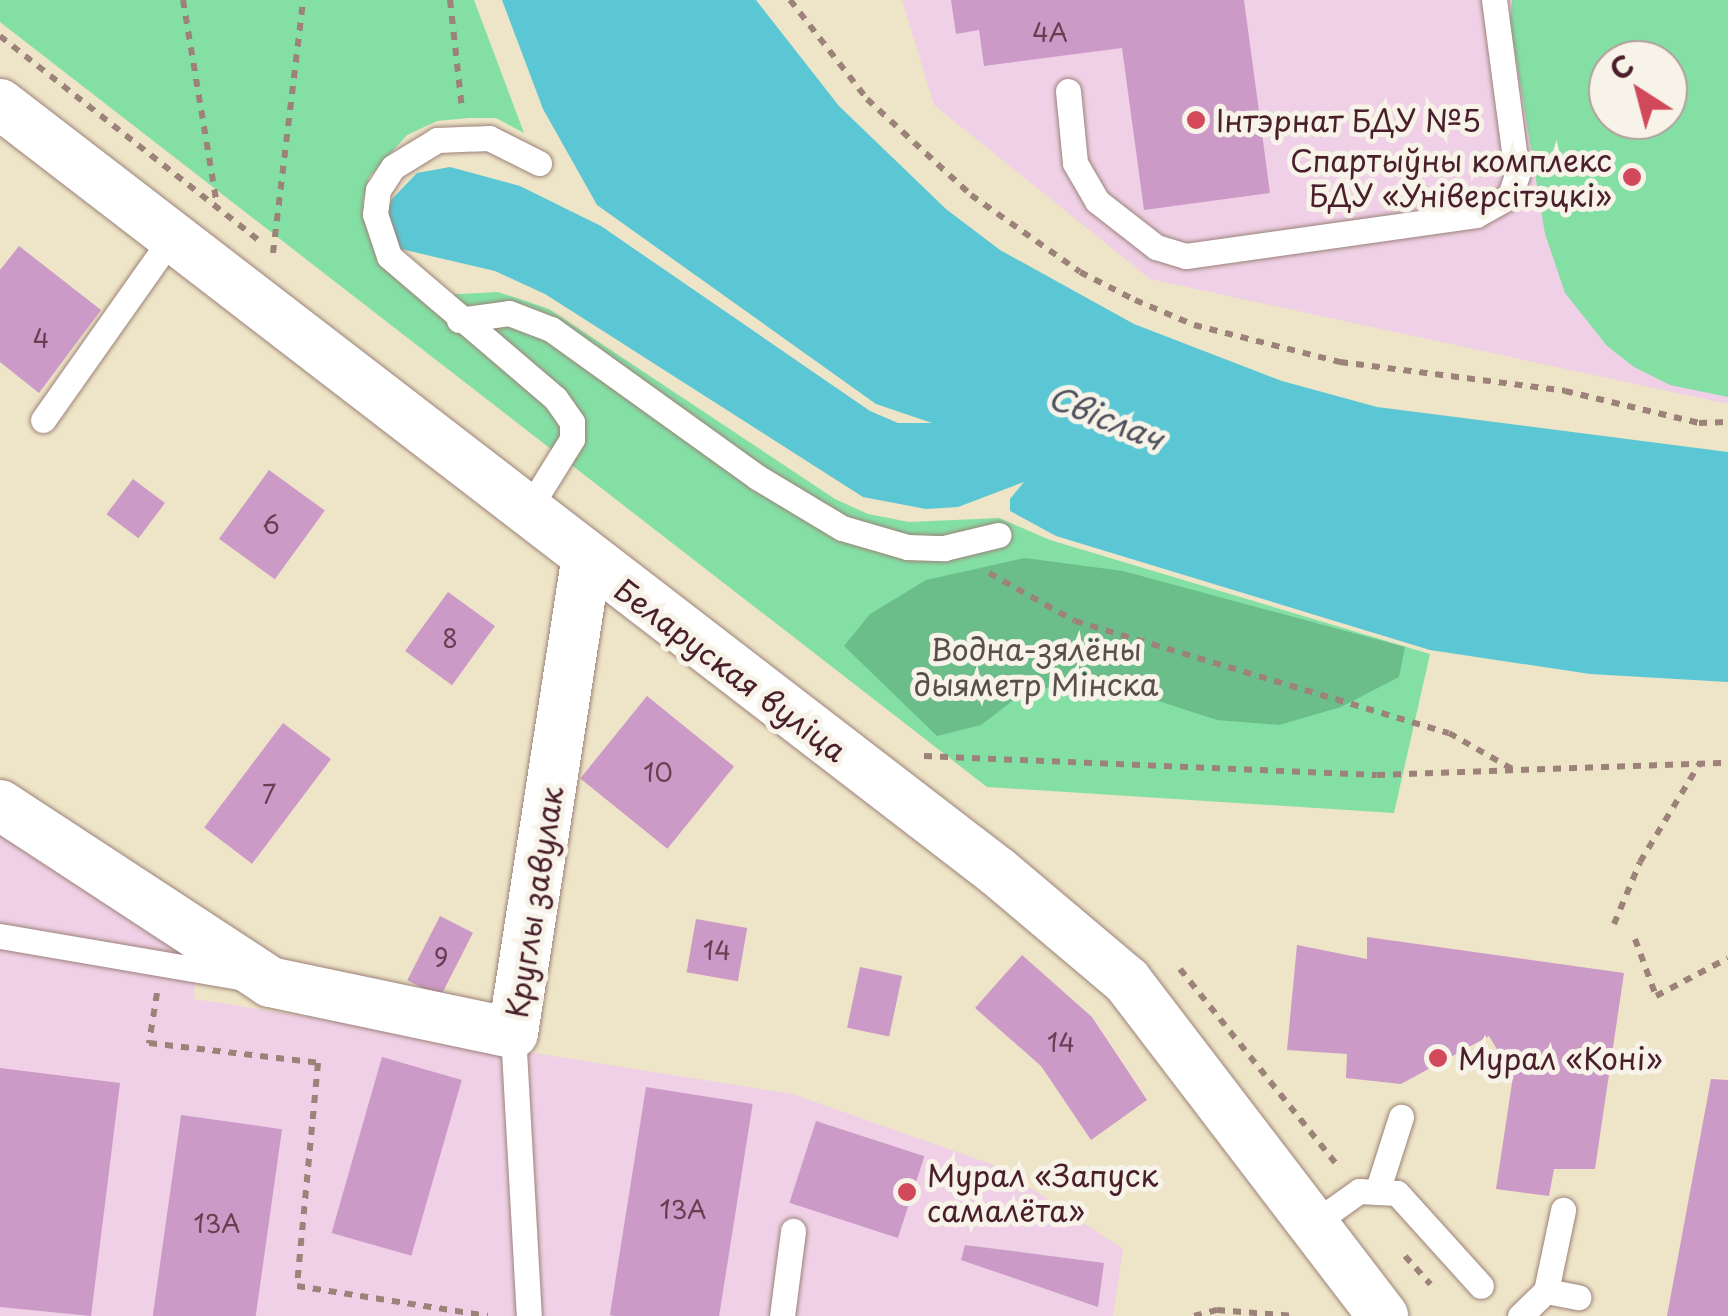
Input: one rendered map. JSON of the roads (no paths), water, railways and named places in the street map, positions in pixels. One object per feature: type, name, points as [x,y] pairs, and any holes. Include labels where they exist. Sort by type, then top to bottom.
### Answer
[{"type":"street","name":"Беларуская вуліца","points":[[0,104],[586,561],[998,872],[1128,982],[1310,1226],[1383,1316]]},
{"type":"street","name":"Круглы завулак","points":[[0,805],[270,982],[514,1033],[586,561]]},
{"type":"lane","points":[[1068,90],[1083,176],[1097,201],[1156,247],[1186,256],[1476,215],[1510,196],[1517,174],[1494,0]]},
{"type":"lane","points":[[526,513],[572,439],[572,422],[555,398],[459,320],[389,256],[374,214],[378,190],[392,167],[436,140],[465,134],[489,138],[539,163]]},
{"type":"lane","points":[[43,420],[173,236]]},
{"type":"lane","points":[[459,320],[509,314],[551,329],[758,477],[842,528],[907,547],[944,548],[998,535]]},
{"type":"lane","points":[[0,936],[270,982]]},
{"type":"lane","points":[[514,1033],[529,1316]]},
{"type":"lane","points":[[1377,1192],[1401,1116]]},
{"type":"lane","points":[[1310,1226],[1358,1191],[1397,1192],[1481,1286]]},
{"type":"lane","points":[[1520,1316],[1546,1291],[1563,1210]]},
{"type":"lane","points":[[782,1316],[793,1231]]},
{"type":"lane","points":[[1546,1291],[1578,1297]]},
{"type":"water","name":"Свіслач","points":[[502,0],[756,0],[839,106],[946,209],[1000,250],[1134,324],[1282,381],[1377,407],[1728,452],[1728,682],[1590,674],[1430,650],[1056,536],[1010,511],[1010,499],[1024,482],[958,507],[926,509],[863,497],[545,294],[495,271],[401,249],[389,236],[385,217],[392,199],[417,173],[450,167],[520,186],[601,226],[870,411],[898,423],[932,423],[876,404],[597,205],[543,109]]},
{"type":"place","name":"Інтэрнат БДУ №5","points":[[1196,120]]},
{"type":"place","name":"Спартыўны комплекс БДУ «Універсітэцкі»","points":[[1632,177]]},
{"type":"place","name":"Мурал «Коні»","points":[[1438,1058]]},
{"type":"place","name":"Мурал «Запуск самалёта»","points":[[907,1192]]},
{"type":"park label","name":"Водна-зялёны дыяметр Мінска","points":[[1036,666]]}]
